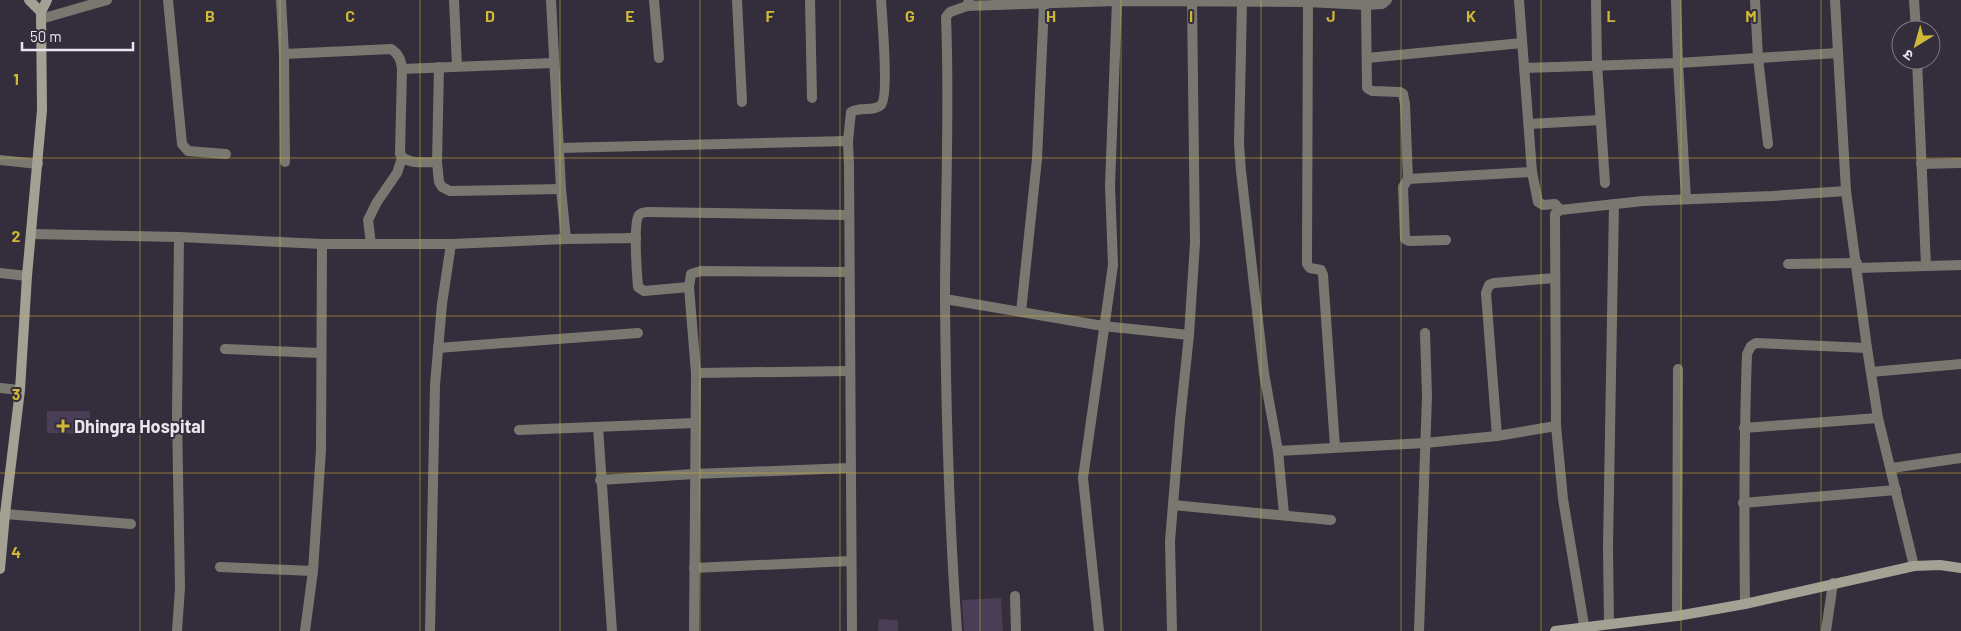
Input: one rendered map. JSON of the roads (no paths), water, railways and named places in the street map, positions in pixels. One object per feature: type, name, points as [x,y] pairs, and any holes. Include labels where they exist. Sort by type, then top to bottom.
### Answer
[{"type":"street","points":[[29,0],[41,16]]},
{"type":"street","points":[[0,569],[20,390],[27,276],[38,164],[42,110],[41,16],[48,0]]},
{"type":"street","points":[[41,16],[107,0]]},
{"type":"street","points":[[168,0],[182,144],[188,151],[226,154]]},
{"type":"street","points":[[281,0],[284,54],[285,162]]},
{"type":"street","points":[[454,0],[456,66]]},
{"type":"street","points":[[551,0],[561,189],[566,239]]},
{"type":"street","points":[[654,0],[659,58]]},
{"type":"street","points":[[737,0],[742,102]]},
{"type":"street","points":[[810,0],[812,98]]},
{"type":"street","points":[[852,631],[848,142],[851,112],[857,109],[878,107],[884,98],[885,56],[881,0]]},
{"type":"street","points":[[957,631],[950,509],[945,299],[947,212],[946,17],[950,12],[968,3],[1308,1],[1382,4],[1387,0]]},
{"type":"street","points":[[1519,0],[1532,172],[1538,202],[1542,205],[1554,204],[1560,210]]},
{"type":"street","points":[[1596,0],[1597,64],[1605,183]]},
{"type":"street","points":[[1676,0],[1686,199]]},
{"type":"street","points":[[1755,0],[1758,58],[1768,144]]},
{"type":"street","points":[[1835,0],[1846,191],[1867,348],[1878,418],[1892,468],[1914,566]]},
{"type":"street","points":[[1914,0],[1915,20]]},
{"type":"street","points":[[1099,631],[1083,478],[1113,264],[1110,186],[1117,1]]},
{"type":"street","points":[[1172,631],[1170,541],[1189,335],[1194,243],[1192,1]]},
{"type":"street","points":[[1308,1],[1307,264],[1310,268],[1321,270],[1323,275],[1335,446]]},
{"type":"street","points":[[1242,2],[1239,144],[1241,172],[1264,373],[1278,451],[1284,514]]},
{"type":"street","points":[[1021,312],[1037,159],[1044,4]]},
{"type":"street","points":[[1366,4],[1368,89],[1372,91],[1400,92],[1404,97],[1408,178],[1403,187],[1405,239],[1409,241],[1446,240]]},
{"type":"street","points":[[1367,58],[1522,43]]},
{"type":"street","points":[[284,54],[391,49],[399,56],[402,69],[400,154],[402,158],[397,173],[377,202],[368,220],[371,244]]},
{"type":"street","points":[[1524,68],[1597,64],[1678,63],[1838,53]]},
{"type":"street","points":[[402,69],[554,63]]},
{"type":"street","points":[[439,67],[437,162],[439,182],[442,187],[450,190],[561,189]]},
{"type":"street","points":[[1917,70],[1926,265]]},
{"type":"street","points":[[1529,124],[1600,120]]},
{"type":"street","points":[[559,148],[848,142]]},
{"type":"street","points":[[402,158],[408,161],[437,162]]},
{"type":"street","points":[[0,160],[38,164]]},
{"type":"street","points":[[1921,164],[1961,163]]},
{"type":"street","points":[[1408,178],[1532,172]]},
{"type":"street","points":[[1585,629],[1563,499],[1556,426],[1555,216],[1560,210],[1614,204],[1846,191]]},
{"type":"street","points":[[1609,624],[1608,547],[1614,204]]},
{"type":"street","points":[[689,287],[640,290],[638,284],[636,238],[638,217],[643,212],[849,214]]},
{"type":"street","points":[[32,234],[179,237],[322,244],[451,244],[636,238]]},
{"type":"street","points":[[177,631],[180,588],[177,415],[179,237]]},
{"type":"street","points":[[305,631],[313,570],[321,450],[322,244]]},
{"type":"street","points":[[430,631],[434,418],[442,304],[451,244]]},
{"type":"street","points":[[1788,264],[1857,266],[1961,265]]},
{"type":"street","points":[[694,631],[696,373],[689,287],[691,274],[696,271],[849,272]]},
{"type":"street","points":[[0,273],[27,276]]},
{"type":"street","points":[[1497,436],[1487,288],[1494,283],[1555,278]]},
{"type":"street","points":[[945,299],[1103,326],[1189,335]]},
{"type":"street","points":[[438,348],[638,333]]},
{"type":"street","points":[[1419,631],[1427,396],[1425,333]]},
{"type":"street","points":[[1745,604],[1743,503],[1747,354],[1751,346],[1756,343],[1867,348]]},
{"type":"street","points":[[224,349],[320,353]]},
{"type":"street","points":[[1871,372],[1961,364]]},
{"type":"street","points":[[1677,616],[1678,369]]},
{"type":"street","points":[[696,373],[849,371]]},
{"type":"street","points":[[0,388],[20,390]]},
{"type":"street","points":[[1744,428],[1878,418]]},
{"type":"street","points":[[519,430],[695,423]]},
{"type":"street","points":[[1278,451],[1335,446],[1425,443],[1497,436],[1556,426]]},
{"type":"street","points":[[598,427],[600,480],[612,631]]},
{"type":"street","points":[[1892,468],[1961,458]]},
{"type":"street","points":[[600,480],[850,468]]},
{"type":"street","points":[[1743,503],[1896,490]]},
{"type":"street","points":[[1173,505],[1284,514],[1331,520]]},
{"type":"street","points":[[5,514],[131,524]]},
{"type":"street","points":[[694,568],[850,561]]},
{"type":"street","points":[[1555,631],[1585,629],[1609,624],[1677,616],[1745,604],[1914,566],[1940,565],[1961,568]]},
{"type":"street","points":[[220,567],[313,570]]},
{"type":"street","points":[[1826,631],[1833,583]]},
{"type":"street","points":[[1015,596],[1016,631]]},
{"type":"place","name":"Dhingra Hospital","points":[[63,426]]}]
